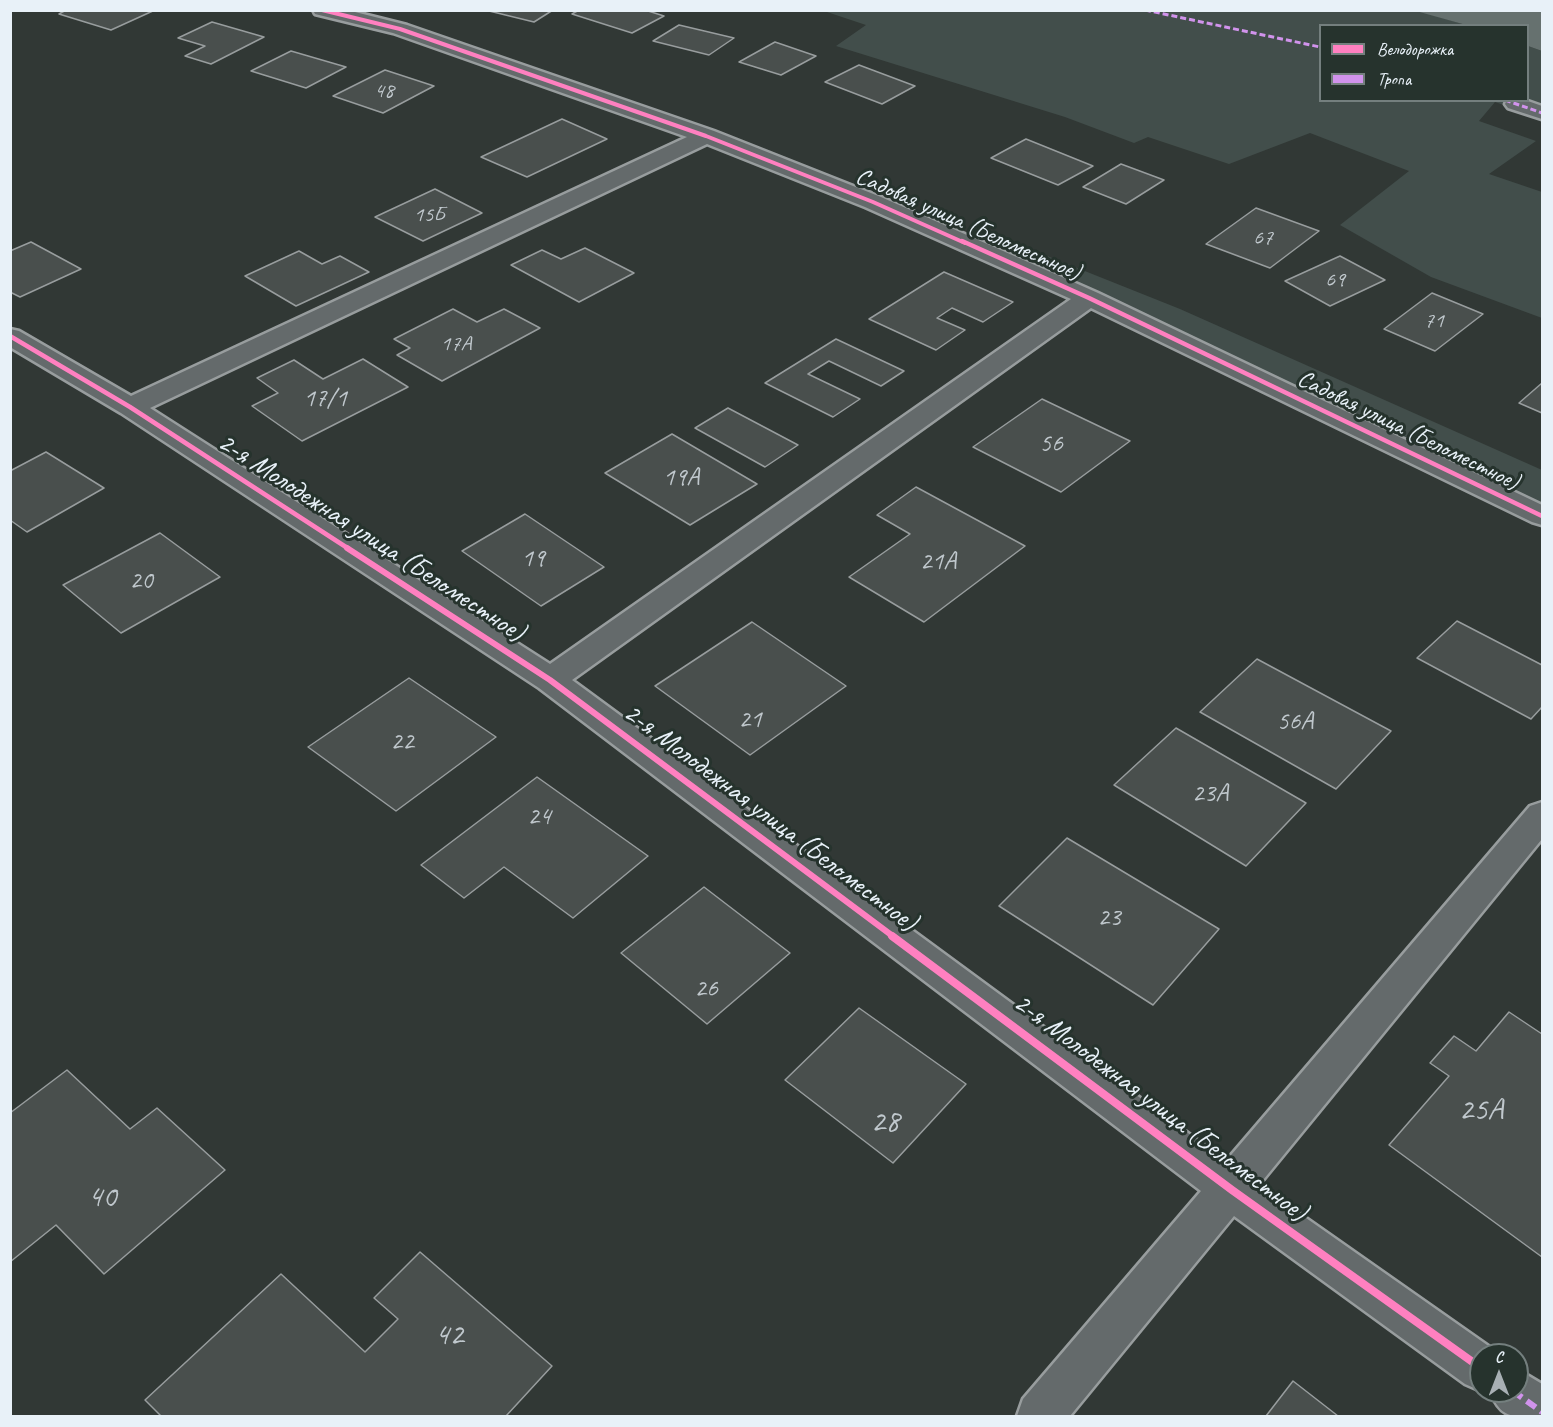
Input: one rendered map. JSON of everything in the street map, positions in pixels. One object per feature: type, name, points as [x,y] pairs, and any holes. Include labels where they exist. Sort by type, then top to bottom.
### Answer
[{"type":"street","name":"Садовая улица (Беломестное)","points":[[322,10],[400,29],[706,136],[873,202],[1089,298],[1542,516]]},
{"type":"street","points":[[1515,104],[1542,113]]},
{"type":"street","points":[[130,407],[706,136]]},
{"type":"street","points":[[550,680],[1089,298]]},
{"type":"street","name":"2-я Молодежная улица (Беломестное)","points":[[10,336],[130,407],[550,680],[1232,1190],[1469,1359]]},
{"type":"street","points":[[1040,1416],[1232,1190],[1542,815]]},
{"type":"street","points":[[1529,1403],[1542,1412]]},
{"type":"shaded area","points":[[1416,10],[1463,24],[1319,24],[1319,102],[1495,102],[1479,121],[1536,141],[1489,174],[1542,192],[1542,318],[1431,277],[1340,225],[1409,171],[1310,133],[1229,164],[1148,137],[1134,143],[1065,117],[836,46],[866,25],[824,11]]},
{"type":"shaded area","points":[[1416,11],[1542,11],[1542,51],[1529,46],[1529,24],[1462,24]]},
{"type":"shaded area","points":[[1529,46],[1542,51],[1542,118],[1495,102],[1529,102]]},
{"type":"shaded area","points":[[972,226],[1180,309],[1542,470],[1542,516],[1002,259]]},
{"type":"building","points":[[66,10],[155,10],[111,30],[59,14]]},
{"type":"building","points":[[485,10],[553,10],[534,22]]},
{"type":"building","points":[[579,10],[645,10],[664,16],[632,33],[572,14]]},
{"type":"building","points":[[212,22],[264,37],[211,64],[185,56],[205,46],[178,38]]},
{"type":"building","points":[[679,25],[734,38],[709,55],[653,41]]},
{"type":"building","points":[[775,42],[816,56],[781,75],[739,62]]},
{"type":"building","points":[[291,51],[346,67],[306,88],[251,71]]},
{"type":"building","points":[[859,65],[915,86],[882,104],[825,82]]},
{"type":"building","points":[[385,70],[434,86],[383,113],[333,96]]},
{"type":"building","points":[[562,119],[607,139],[527,177],[481,157]]},
{"type":"building","points":[[1026,139],[1093,166],[1058,185],[991,158]]},
{"type":"building","points":[[1121,164],[1164,180],[1126,204],[1083,187]]},
{"type":"building","points":[[435,189],[482,213],[423,241],[375,217]]},
{"type":"building","points":[[1256,208],[1319,231],[1270,268],[1206,244]]},
{"type":"building","points":[[31,242],[81,269],[20,297],[10,292],[10,251]]},
{"type":"building","points":[[585,248],[634,273],[579,302],[511,265],[542,250],[561,259]]},
{"type":"building","points":[[299,251],[322,264],[340,256],[369,272],[296,306],[245,276]]},
{"type":"building","points":[[1340,256],[1385,280],[1330,306],[1285,281]]},
{"type":"building","points":[[944,272],[1013,302],[983,322],[952,308],[937,318],[965,330],[936,350],[869,319]]},
{"type":"building","points":[[1432,293],[1483,314],[1435,351],[1384,329]]},
{"type":"building","points":[[453,309],[477,322],[504,309],[540,328],[442,381],[397,355],[410,348],[394,339]]},
{"type":"building","points":[[836,339],[904,371],[881,386],[829,361],[808,374],[860,399],[833,417],[765,383]]},
{"type":"building","points":[[363,359],[408,387],[302,441],[252,406],[278,393],[257,378],[294,360],[323,379]]},
{"type":"building","points":[[1542,383],[1542,413],[1519,403]]},
{"type":"building","points":[[1042,399],[1130,441],[1061,492],[973,447]]},
{"type":"building","points":[[728,408],[798,445],[765,467],[695,428]]},
{"type":"building","points":[[672,434],[757,484],[690,525],[605,473]]},
{"type":"building","points":[[46,452],[104,488],[27,532],[10,520],[10,471]]},
{"type":"building","points":[[916,487],[1025,546],[924,622],[849,577],[910,534],[877,515]]},
{"type":"building","points":[[525,514],[604,567],[541,606],[462,551]]},
{"type":"building","points":[[160,533],[220,577],[121,633],[63,585]]},
{"type":"building","points":[[1457,621],[1542,665],[1542,707],[1531,719],[1417,658]]},
{"type":"building","points":[[752,622],[846,686],[750,755],[655,686]]},
{"type":"building","points":[[1257,659],[1391,731],[1336,789],[1200,712]]},
{"type":"building","points":[[409,678],[496,737],[396,811],[308,747]]},
{"type":"building","points":[[1176,728],[1306,803],[1246,866],[1114,785]]},
{"type":"building","points":[[537,777],[648,856],[573,918],[504,867],[464,898],[421,865]]},
{"type":"building","points":[[1067,838],[1219,929],[1153,1005],[999,906]]},
{"type":"building","points":[[704,887],[790,953],[707,1024],[621,953]]},
{"type":"building","points":[[859,1008],[966,1084],[893,1163],[785,1080]]},
{"type":"building","points":[[1509,1012],[1542,1034],[1542,1257],[1389,1145],[1449,1076],[1430,1063],[1454,1036],[1476,1051]]},
{"type":"building","points":[[67,1070],[130,1129],[157,1108],[225,1170],[104,1274],[56,1225],[10,1262],[10,1113]]},
{"type":"building","points":[[420,1252],[552,1366],[506,1416],[161,1416],[145,1400],[281,1274],[365,1352],[398,1319],[374,1298]]},
{"type":"building","points":[[1293,1381],[1338,1416],[1266,1416]]},
{"type":"marked path","points":[[1145,10],[1319,47]]},
{"type":"marked path","points":[[1511,102],[1542,113]]},
{"type":"marked path","points":[[1529,1403],[1542,1412]]},
{"type":"cycle path","points":[[322,10],[400,29],[706,136],[873,202],[1089,298],[1542,516]]},
{"type":"cycle path","points":[[10,336],[130,407],[550,680],[1232,1190],[1469,1359]]}]
